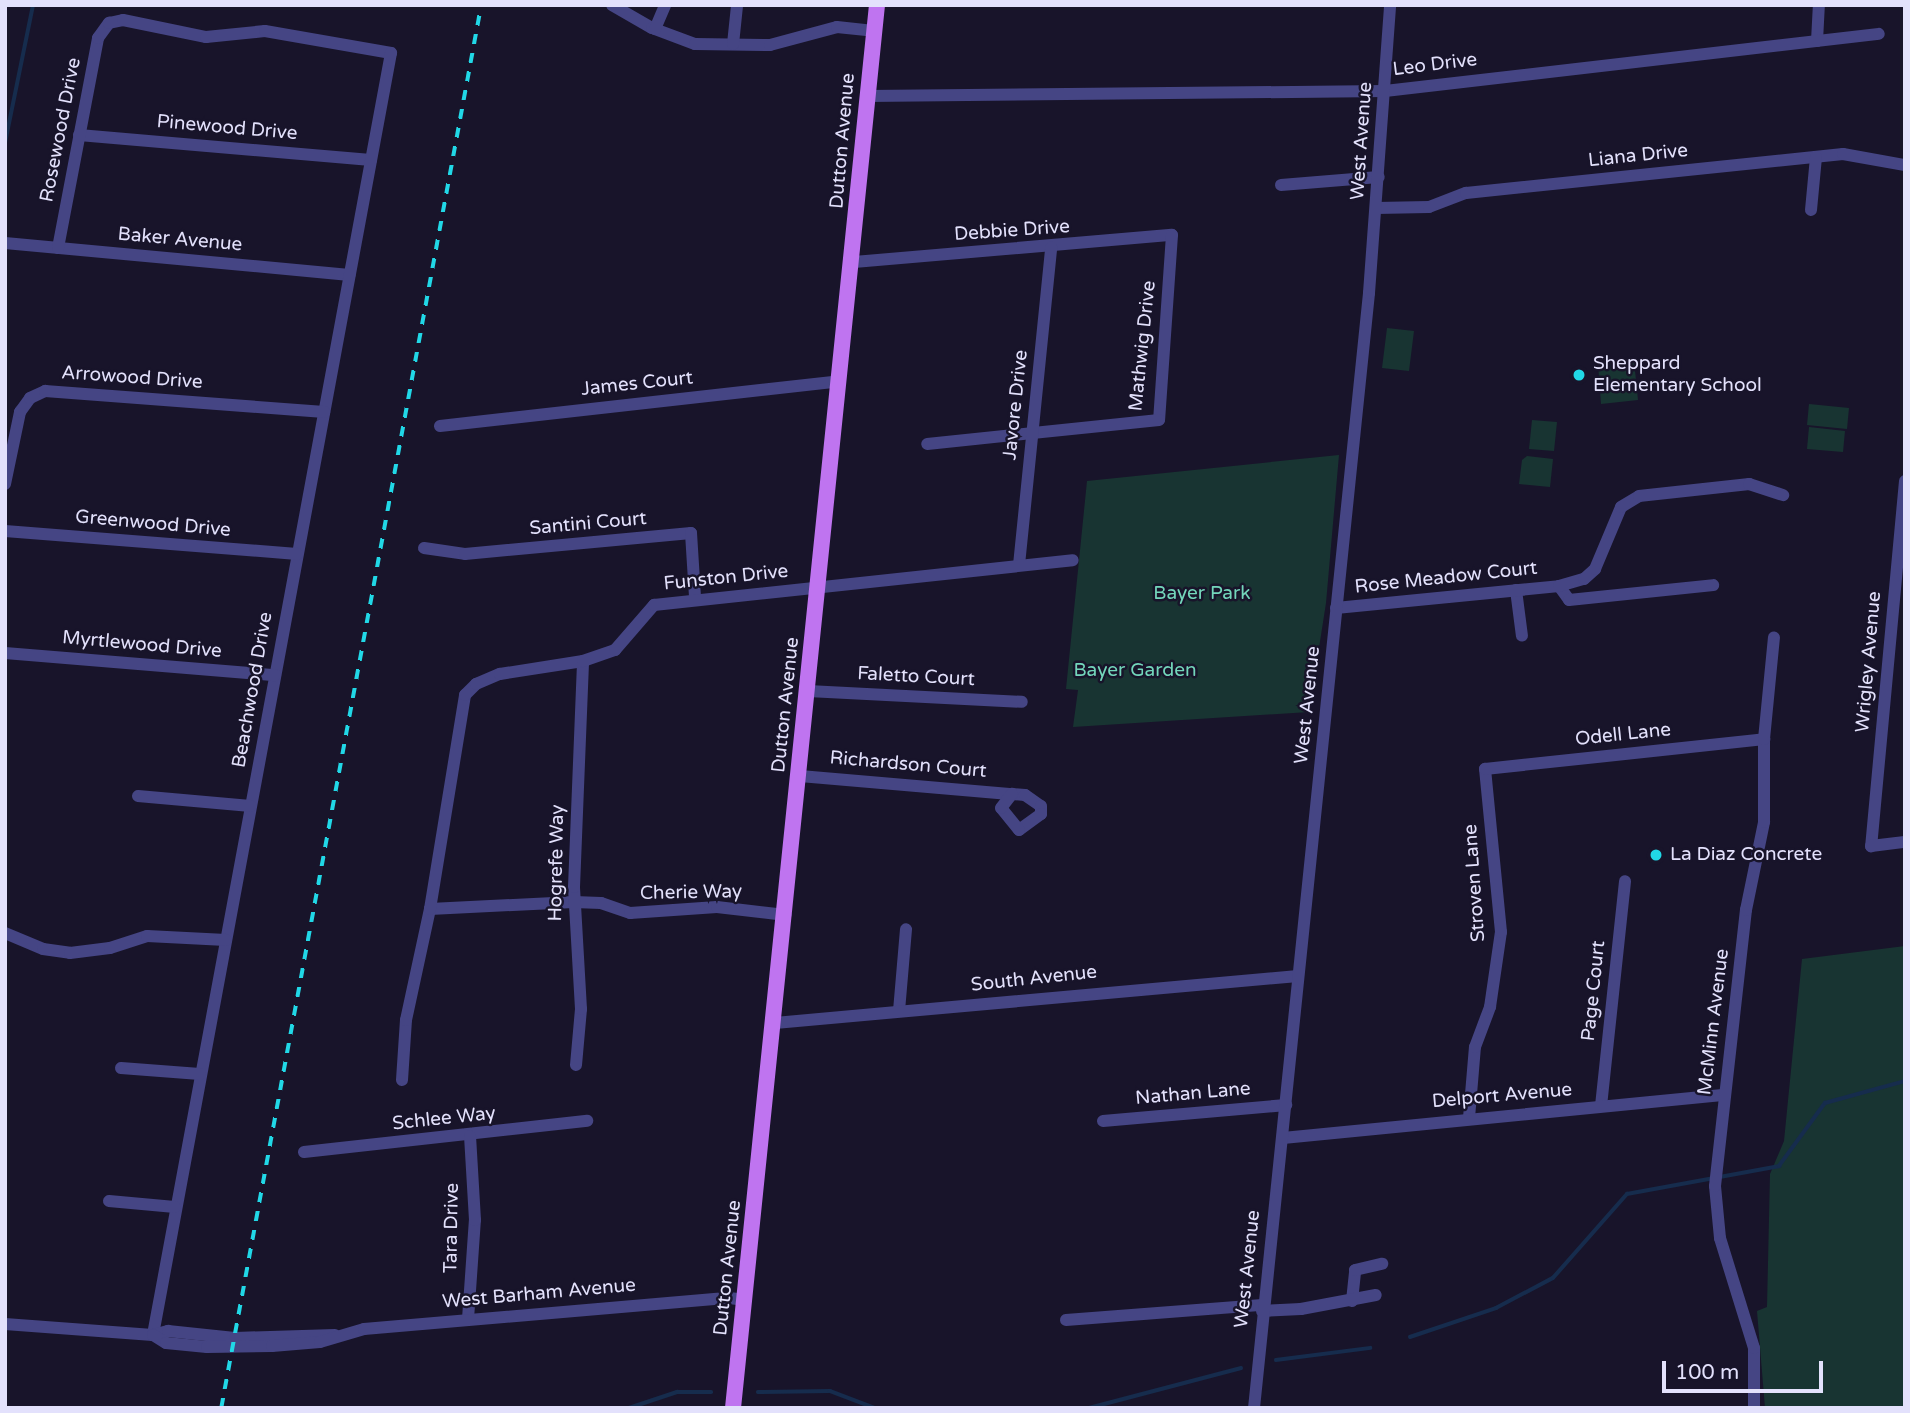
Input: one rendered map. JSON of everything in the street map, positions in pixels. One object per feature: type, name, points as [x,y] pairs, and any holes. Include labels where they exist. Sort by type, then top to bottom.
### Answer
[{"type":"main road","name":"Dutton Avenue","points":[[733,1408],[775,1023],[877,5]]},
{"type":"street","points":[[612,5],[655,29],[695,44],[770,45],[837,27],[874,31]]},
{"type":"street","points":[[655,29],[665,5]]},
{"type":"street","points":[[733,44],[737,5]]},
{"type":"street","name":"West Avenue","points":[[1254,1408],[1262,1308],[1283,1138],[1376,208],[1390,5]]},
{"type":"street","points":[[1817,41],[1819,5]]},
{"type":"street","name":"Beachwood Drive","points":[[110,23],[123,20],[206,37],[265,31],[391,52],[153,1335]]},
{"type":"street","name":"Rosewood Drive","points":[[58,248],[98,38],[110,23]]},
{"type":"street","name":"Leo Drive","points":[[867,96],[1385,91],[1879,34]]},
{"type":"street","name":"Pinewood Drive","points":[[79,135],[371,160]]},
{"type":"street","name":"Liana Drive","points":[[1376,208],[1429,207],[1466,193],[1855,153],[1905,165]]},
{"type":"street","points":[[1811,210],[1816,158]]},
{"type":"street","points":[[1281,185],[1379,177]]},
{"type":"street","name":"Debbie Drive","points":[[853,262],[1051,248],[1172,235]]},
{"type":"street","name":"Mathwig Drive","points":[[1032,434],[1159,421],[1172,235]]},
{"type":"street","name":"Baker Avenue","points":[[5,243],[350,275]]},
{"type":"street","name":"Javore Drive","points":[[1019,565],[1051,248]]},
{"type":"street","name":"James Court","points":[[440,426],[839,381]]},
{"type":"street","name":"Arrowood Drive","points":[[5,484],[20,412],[30,398],[45,391],[324,412]]},
{"type":"street","points":[[927,444],[1032,434]]},
{"type":"street","name":"Wrigley Avenue","points":[[1905,481],[1899,625],[1871,846],[1905,842]]},
{"type":"street","name":"Rose Meadow Court","points":[[1336,608],[1559,586],[1584,579],[1595,569],[1621,507],[1639,496],[1749,484],[1783,495]]},
{"type":"street","name":"Greenwood Drive","points":[[5,531],[298,554]]},
{"type":"street","name":"Santini Court","points":[[424,548],[465,554],[691,533],[695,597]]},
{"type":"street","name":"Funston Drive","points":[[402,1080],[406,1020],[430,909],[465,695],[476,684],[500,674],[583,661],[615,650],[654,605],[695,597],[819,588],[1073,560]]},
{"type":"street","name":"Rose Meadow Court","points":[[1559,586],[1566,599],[1580,600],[1713,585]]},
{"type":"street","points":[[1516,590],[1522,636]]},
{"type":"street","name":"McMinn Avenue","points":[[1754,1408],[1754,1348],[1720,1238],[1715,1186],[1746,910],[1764,822],[1765,740],[1774,637]]},
{"type":"street","name":"Myrtlewood Drive","points":[[5,653],[275,675]]},
{"type":"street","name":"Hogrefe Way","points":[[576,1065],[581,1009],[574,902],[583,661]]},
{"type":"street","name":"Faletto Court","points":[[808,691],[1022,702]]},
{"type":"street","name":"Odell Lane","points":[[1485,769],[1765,740]]},
{"type":"street","name":"Stroven Lane","points":[[1469,1118],[1475,1047],[1490,1007],[1501,932],[1485,769]]},
{"type":"street","name":"Richardson Court","points":[[800,776],[1012,794]]},
{"type":"street","points":[[138,796],[251,806]]},
{"type":"street","name":"Page Court","points":[[1601,1106],[1625,881]]},
{"type":"street","name":"Cherie Way","points":[[430,909],[574,902],[601,903],[630,913],[717,907],[786,915]]},
{"type":"street","points":[[899,1011],[906,929]]},
{"type":"street","points":[[5,933],[43,949],[70,953],[110,948],[147,936],[226,940]]},
{"type":"street","name":"South Avenue","points":[[775,1023],[1298,976]]},
{"type":"street","points":[[121,1068],[200,1074]]},
{"type":"street","name":"Delport Avenue","points":[[1283,1138],[1469,1118],[1725,1096]]},
{"type":"street","name":"Nathan Lane","points":[[1103,1121],[1286,1105]]},
{"type":"street","name":"Schlee Way","points":[[304,1152],[470,1136],[587,1121]]},
{"type":"street","name":"Tara Drive","points":[[468,1320],[475,1220],[470,1136]]},
{"type":"street","points":[[109,1201],[175,1207]]},
{"type":"street","points":[[1352,1301],[1354,1270],[1382,1264]]},
{"type":"street","points":[[1066,1320],[1352,1301],[1376,1295]]},
{"type":"street","name":"West Barham Avenue","points":[[5,1324],[153,1335],[166,1343],[207,1341],[272,1346],[320,1342],[336,1335],[468,1320],[729,1298],[746,1300]]},
{"type":"green space","points":[[1387,328],[1414,331],[1409,371],[1382,368]]},
{"type":"green space","points":[[1634,361],[1638,400],[1601,404],[1598,364]]},
{"type":"green space","points":[[1809,404],[1849,408],[1847,429],[1807,425]]},
{"type":"green space","points":[[1532,420],[1557,422],[1554,451],[1529,449]]},
{"type":"green space","points":[[1809,427],[1845,431],[1843,452],[1807,449]]},
{"type":"green space","name":"Bayer Park","points":[[1339,455],[1326,603],[1309,712],[1073,727],[1078,690],[1066,689],[1087,481]]},
{"type":"green space","points":[[1527,456],[1553,459],[1550,487],[1519,484],[1522,460]]},
{"type":"green space","points":[[1905,946],[1905,1408],[1765,1408],[1757,1311],[1767,1307],[1770,1174],[1784,1141],[1802,959]]},
{"type":"waterway","points":[[5,143],[33,5]]},
{"type":"waterway","points":[[1410,1337],[1496,1308],[1553,1278],[1627,1194],[1779,1166],[1825,1103],[1905,1081]]},
{"type":"waterway","points":[[1276,1360],[1370,1348]]},
{"type":"waterway","points":[[1089,1408],[1241,1368]]},
{"type":"waterway","points":[[758,1392],[830,1391],[875,1408]]},
{"type":"waterway","points":[[629,1408],[677,1392],[711,1392]]},
{"type":"railway","points":[[221,1408],[481,5]]},
{"type":"place","name":"Sheppard Elementary School","points":[[1579,375]]},
{"type":"place","name":"La Diaz Concrete","points":[[1656,855]]},
{"type":"park label","name":"Bayer Garden","points":[[1135,671]]}]
